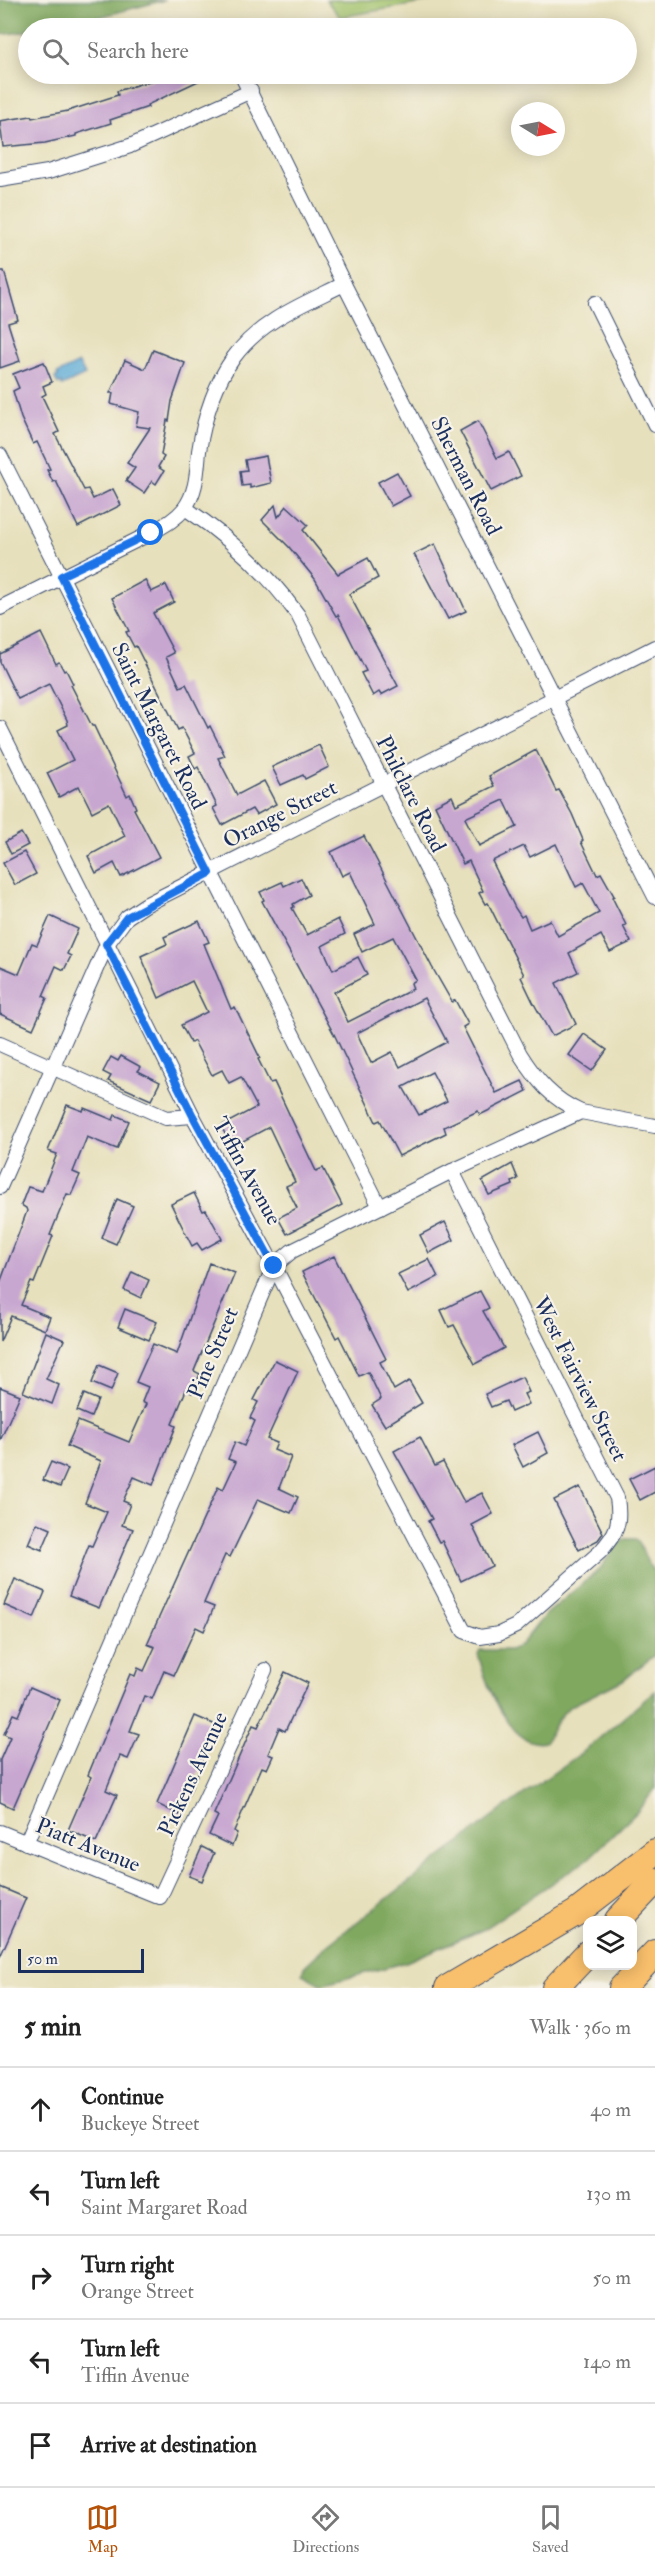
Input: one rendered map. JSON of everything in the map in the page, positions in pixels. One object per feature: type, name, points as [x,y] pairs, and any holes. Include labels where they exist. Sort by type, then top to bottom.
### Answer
[{"type":"highway","points":[[448,1988],[576,1913],[655,1852]]},
{"type":"highway","points":[[622,1916],[655,1881]]},
{"type":"highway","points":[[622,1988],[655,1953]]},
{"type":"highway","points":[[555,1988],[583,1958]]},
{"type":"street","name":"Sherman Road","points":[[247,84],[344,284],[655,897]]},
{"type":"street","points":[[0,180],[48,171],[130,146],[251,92]]},
{"type":"street","points":[[0,608],[171,522],[185,508],[192,494],[202,433],[212,398],[234,357],[254,335],[280,315],[344,284]]},
{"type":"street","points":[[595,303],[655,423]]},
{"type":"street","name":"Saint Margaret Road","points":[[0,455],[380,1207]]},
{"type":"street","name":"Philclare Road","points":[[185,508],[234,543],[269,579],[291,606],[520,1054],[547,1092],[562,1103],[581,1112]]},
{"type":"street","name":"Orange Street","points":[[0,1187],[106,944],[127,917],[655,647]]},
{"type":"street","name":"Tiffin Avenue","points":[[0,728],[193,1116],[274,1266],[464,1631]]},
{"type":"street","points":[[0,1044],[166,1118],[193,1116]]},
{"type":"street","points":[[581,1112],[655,1126]]},
{"type":"street","name":"Pine Street","points":[[26,1843],[274,1266],[292,1251],[452,1171],[581,1112]]},
{"type":"street","name":"West Fairview Street","points":[[452,1171],[617,1498],[620,1520],[612,1539],[600,1552],[516,1626],[499,1634],[480,1637],[464,1631]]},
{"type":"street","name":"Pickens Avenue","points":[[160,1897],[265,1670]]},
{"type":"street","name":"Piatt Avenue","points":[[0,1832],[160,1897]]},
{"type":"green space","points":[[0,0],[165,0],[95,18],[18,18],[18,32],[0,35]]},
{"type":"green space","points":[[326,0],[439,0],[340,17]]},
{"type":"green space","points":[[625,1539],[636,1539],[655,1572],[655,1655],[623,1680],[569,1707],[558,1719],[545,1742],[532,1742],[510,1725],[501,1711],[493,1696],[478,1654],[480,1650],[510,1650],[520,1646],[544,1616],[600,1569],[613,1550]]},
{"type":"green space","points":[[655,1691],[655,1789],[637,1812],[588,1859],[482,1930],[406,1962],[322,1985],[302,1974],[304,1967],[326,1946],[504,1808],[583,1752]]},
{"type":"water","points":[[79,363],[85,375],[62,386],[61,383],[58,384],[55,378],[57,374]]},
{"type":"building","points":[[140,84],[192,84],[147,105],[148,107],[110,120],[111,123],[76,134],[76,136],[45,143],[3,147],[0,121],[68,111],[118,95],[117,91]]},
{"type":"building","points":[[0,271],[4,271],[18,320],[8,323],[20,361],[0,368]]},
{"type":"building","points":[[153,350],[185,363],[172,401],[169,421],[167,420],[161,455],[164,457],[158,467],[164,471],[156,484],[152,481],[144,493],[126,481],[135,468],[127,463],[150,428],[136,426],[139,412],[111,404],[113,393],[110,393],[125,360],[145,369]]},
{"type":"building","points":[[44,362],[52,382],[43,386],[46,394],[42,396],[59,432],[55,434],[84,490],[88,489],[93,499],[113,489],[121,505],[78,527],[56,481],[53,482],[47,470],[50,469],[37,442],[33,444],[21,418],[13,391],[19,388],[13,374]]},
{"type":"building","points":[[478,421],[497,458],[509,452],[521,476],[491,491],[460,431]]},
{"type":"building","points":[[266,456],[271,483],[250,488],[250,485],[242,486],[240,471],[247,470],[245,460]]},
{"type":"building","points":[[397,472],[410,496],[391,506],[378,482]]},
{"type":"building","points":[[275,505],[278,517],[287,506],[308,525],[303,530],[338,574],[368,558],[378,578],[349,594],[398,686],[381,695],[379,692],[373,696],[361,673],[366,671],[338,615],[336,616],[315,579],[289,547],[262,520]]},
{"type":"building","points":[[435,544],[466,611],[448,619],[414,554]]},
{"type":"building","points":[[145,580],[151,592],[166,585],[174,602],[153,613],[174,653],[166,657],[180,687],[186,684],[208,728],[210,726],[225,756],[218,758],[237,795],[264,781],[276,804],[256,815],[252,809],[222,825],[213,808],[217,806],[198,767],[195,769],[189,756],[195,753],[182,728],[178,730],[136,646],[134,647],[126,632],[129,631],[112,598]]},
{"type":"building","points":[[41,633],[56,664],[59,662],[64,671],[66,670],[73,684],[71,685],[94,726],[127,796],[130,794],[136,808],[134,809],[159,857],[121,877],[114,863],[96,873],[88,856],[125,836],[109,803],[92,812],[79,786],[59,797],[47,773],[73,760],[58,730],[68,725],[67,720],[49,684],[18,699],[0,662],[0,654]]},
{"type":"building","points":[[319,745],[329,767],[305,779],[303,775],[281,785],[272,767]]},
{"type":"building","points":[[536,750],[556,791],[559,790],[572,814],[583,840],[581,842],[597,875],[601,873],[614,896],[612,897],[626,925],[623,926],[631,942],[610,952],[601,935],[569,953],[578,972],[556,983],[576,1024],[552,1036],[533,1002],[521,977],[524,975],[488,903],[485,904],[479,893],[483,891],[469,861],[463,864],[435,805],[452,796],[456,805],[494,786],[489,776]],"holes":[[[504,800],[517,827],[479,846],[465,818]],[[556,844],[576,887],[583,883],[599,913],[558,936],[550,920],[530,929],[524,915],[521,917],[515,908],[492,861],[524,846],[530,857]]]},
{"type":"building","points":[[21,833],[28,845],[11,854],[5,842]]},
{"type":"building","points":[[364,836],[432,967],[452,1002],[455,1000],[468,1024],[463,1027],[496,1093],[522,1081],[527,1091],[480,1115],[478,1111],[444,1127],[446,1133],[399,1156],[380,1120],[376,1122],[335,1036],[262,901],[264,900],[260,892],[282,882],[284,886],[301,878],[309,895],[293,904],[292,908],[307,935],[338,919],[345,934],[322,946],[333,970],[358,957],[367,975],[334,992],[348,1022],[413,989],[411,983],[416,980],[393,937],[362,952],[354,934],[375,924],[350,872],[342,876],[331,852]],"holes":[[[424,998],[447,1042],[400,1067],[392,1052],[371,1063],[357,1033]],[[432,1072],[447,1101],[419,1115],[403,1087]]]},
{"type":"building","points":[[24,852],[36,874],[15,885],[3,863]]},
{"type":"building","points":[[50,916],[78,929],[67,954],[71,956],[64,970],[56,966],[43,996],[47,998],[33,1029],[0,1014],[0,966],[19,974],[32,943],[37,945]]},
{"type":"building","points":[[199,921],[209,942],[204,944],[231,1009],[235,1007],[260,1058],[258,1059],[270,1083],[274,1082],[316,1171],[323,1168],[342,1205],[287,1234],[278,1218],[297,1208],[286,1186],[295,1182],[269,1127],[232,1147],[221,1126],[257,1107],[241,1077],[229,1083],[222,1070],[212,1075],[194,1041],[191,1043],[181,1025],[207,1012],[192,981],[159,998],[141,956],[167,944],[164,937]]},
{"type":"building","points":[[584,1034],[607,1050],[592,1071],[569,1055]]},
{"type":"building","points":[[121,1056],[141,1067],[138,1071],[160,1082],[151,1100],[108,1081],[111,1076],[103,1072],[111,1057],[118,1061]]},
{"type":"building","points":[[67,1105],[83,1111],[84,1108],[113,1120],[115,1115],[129,1121],[117,1149],[87,1137],[73,1172],[80,1175],[71,1195],[67,1194],[34,1283],[31,1282],[21,1305],[50,1317],[45,1330],[11,1316],[0,1342],[0,1283],[27,1211],[21,1205],[28,1187],[42,1191],[57,1154],[48,1151]]},
{"type":"building","points":[[512,1164],[518,1179],[512,1182],[513,1185],[489,1195],[482,1181]]},
{"type":"building","points":[[194,1193],[222,1239],[202,1250],[197,1243],[192,1246],[171,1204]]},
{"type":"building","points":[[117,1199],[133,1206],[116,1244],[102,1238]]},
{"type":"building","points":[[445,1222],[454,1240],[429,1253],[420,1235]]},
{"type":"building","points":[[334,1256],[386,1359],[380,1362],[394,1390],[409,1381],[422,1403],[385,1426],[372,1405],[381,1399],[368,1372],[359,1376],[339,1336],[336,1338],[302,1272]]},
{"type":"building","points":[[429,1259],[438,1277],[408,1293],[398,1274]]},
{"type":"building","points":[[209,1263],[235,1273],[194,1371],[200,1374],[192,1393],[186,1390],[172,1424],[176,1426],[153,1485],[134,1477],[123,1501],[130,1504],[122,1525],[133,1529],[99,1608],[69,1596],[89,1545],[92,1546],[107,1512],[85,1503],[101,1461],[67,1446],[78,1421],[129,1442],[146,1404],[142,1402],[148,1387],[136,1382],[153,1344],[177,1354]]},
{"type":"building","points":[[132,1272],[149,1280],[141,1298],[124,1290]]},
{"type":"building","points":[[480,1291],[489,1308],[483,1311],[504,1348],[475,1364],[454,1325],[449,1327],[441,1310]]},
{"type":"building","points":[[125,1309],[157,1322],[149,1340],[118,1327]]},
{"type":"building","points":[[46,1332],[64,1340],[46,1379],[59,1385],[52,1404],[23,1392]]},
{"type":"building","points":[[275,1360],[298,1371],[267,1439],[277,1443],[274,1450],[291,1457],[279,1488],[298,1497],[291,1513],[258,1499],[230,1557],[225,1555],[204,1603],[214,1607],[204,1631],[196,1627],[174,1675],[164,1671],[152,1699],[144,1696],[130,1731],[139,1734],[128,1759],[120,1756],[106,1790],[117,1795],[96,1842],[68,1830],[91,1777],[88,1775],[130,1674],[135,1676],[138,1668],[144,1671],[155,1647],[147,1644],[218,1487],[223,1490],[236,1462],[228,1459],[235,1442],[244,1446],[255,1421],[250,1418],[258,1402],[254,1400]]},
{"type":"building","points":[[99,1365],[118,1373],[111,1391],[92,1383]]},
{"type":"building","points":[[522,1377],[529,1392],[524,1394],[529,1404],[511,1412],[506,1401],[491,1407],[485,1394]]},
{"type":"building","points":[[0,1387],[20,1395],[0,1441]]},
{"type":"building","points":[[84,1394],[98,1400],[91,1417],[77,1411]]},
{"type":"building","points":[[538,1432],[548,1453],[523,1467],[512,1445]]},
{"type":"building","points":[[420,1437],[435,1466],[443,1462],[464,1502],[482,1493],[493,1514],[472,1525],[492,1566],[461,1581],[442,1541],[439,1542],[428,1521],[432,1519],[394,1451]]},
{"type":"building","points":[[51,1462],[68,1469],[60,1487],[43,1480]]},
{"type":"building","points":[[655,1466],[655,1492],[640,1500],[629,1479]]},
{"type":"building","points":[[580,1487],[603,1533],[598,1540],[579,1550],[554,1500]]},
{"type":"building","points":[[37,1523],[51,1529],[42,1550],[28,1544]]},
{"type":"building","points":[[15,1579],[45,1592],[34,1618],[4,1605]]},
{"type":"building","points":[[285,1672],[308,1683],[285,1731],[279,1728],[268,1754],[273,1756],[267,1769],[262,1767],[234,1831],[237,1833],[232,1846],[209,1835],[218,1816],[214,1814],[253,1725],[258,1727]]},
{"type":"building","points":[[30,1687],[60,1700],[13,1808],[0,1802],[0,1760],[10,1737],[4,1734],[13,1714],[18,1716]]},
{"type":"building","points":[[195,1716],[218,1726],[180,1815],[157,1804]]},
{"type":"building","points":[[202,1847],[214,1853],[202,1881],[189,1876]]},
{"type":"building","points":[[0,1887],[26,1898],[0,1957]]},
{"type":"route","points":[[151,533],[61,576],[210,873],[127,917],[116,928],[106,944],[193,1116],[274,1266]]}]
